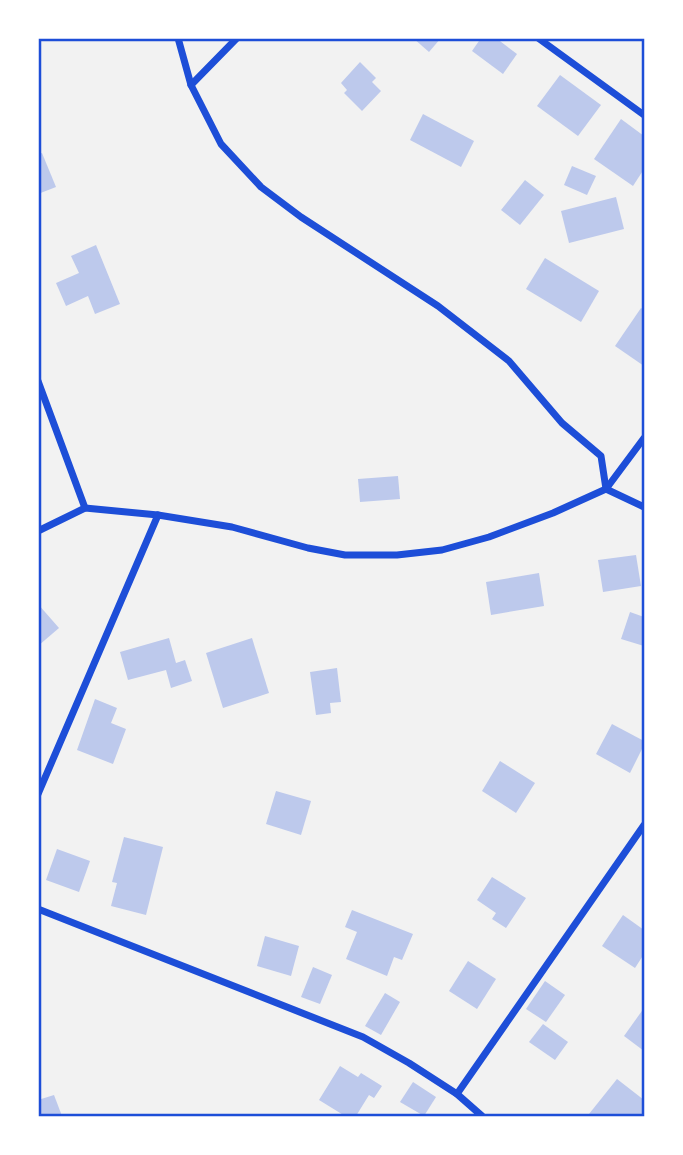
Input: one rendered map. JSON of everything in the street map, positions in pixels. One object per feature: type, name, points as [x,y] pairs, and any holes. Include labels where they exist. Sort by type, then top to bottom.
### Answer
[{"type":"street","points":[[178,38],[191,85],[221,144],[261,187],[301,217],[439,306],[509,361],[562,423],[601,456],[606,489]]},
{"type":"street","points":[[191,85],[237,38]]},
{"type":"street","points":[[538,38],[645,115]]},
{"type":"street","points":[[38,381],[85,508]]},
{"type":"street","points":[[38,531],[85,508],[158,514],[232,527],[308,548],[345,555],[397,555],[442,550],[489,537],[606,489],[645,438]]},
{"type":"street","points":[[606,489],[645,507]]},
{"type":"street","points":[[38,794],[158,514]]},
{"type":"street","points":[[457,1094],[645,825]]},
{"type":"street","points":[[38,909],[363,1037],[457,1094],[482,1116]]},
{"type":"building","points":[[413,38],[441,38],[429,52]]},
{"type":"building","points":[[481,38],[496,38],[517,54],[503,74],[472,51]]},
{"type":"building","points":[[360,62],[376,78],[372,82],[381,91],[362,111],[344,93],[347,90],[341,83]]},
{"type":"building","points":[[560,75],[601,105],[578,136],[537,106]]},
{"type":"building","points":[[423,114],[474,141],[461,167],[410,140]]},
{"type":"building","points":[[621,119],[644,136],[644,169],[633,186],[594,159]]},
{"type":"building","points":[[42,153],[56,187],[38,194],[38,154]]},
{"type":"building","points":[[572,166],[596,176],[587,195],[564,185]]},
{"type":"building","points":[[525,180],[544,195],[520,225],[501,210]]},
{"type":"building","points":[[616,197],[624,229],[569,243],[561,211]]},
{"type":"building","points":[[96,245],[120,304],[95,314],[88,296],[66,306],[56,283],[79,273],[71,256]]},
{"type":"building","points":[[545,258],[599,291],[581,322],[526,289]]},
{"type":"building","points":[[641,308],[644,310],[644,366],[615,346]]},
{"type":"building","points":[[398,476],[400,499],[360,502],[358,479]]},
{"type":"building","points":[[636,555],[641,586],[603,592],[598,560]]},
{"type":"building","points":[[539,573],[544,606],[491,615],[486,582]]},
{"type":"building","points":[[38,604],[59,628],[38,646]]},
{"type":"building","points":[[630,612],[644,617],[644,646],[621,639]]},
{"type":"building","points":[[169,638],[176,663],[185,660],[192,681],[171,688],[166,670],[128,680],[120,652]]},
{"type":"building","points":[[252,638],[269,693],[223,708],[206,653]]},
{"type":"building","points":[[337,668],[341,702],[330,703],[331,713],[316,715],[310,672]]},
{"type":"building","points":[[95,699],[117,708],[111,723],[126,729],[113,764],[77,750]]},
{"type":"building","points":[[612,724],[644,741],[630,773],[596,754]]},
{"type":"building","points":[[500,761],[535,783],[516,813],[482,791]]},
{"type":"building","points":[[276,791],[311,801],[301,835],[266,824]]},
{"type":"building","points":[[124,837],[163,847],[146,915],[111,906],[117,883],[112,882]]},
{"type":"building","points":[[57,849],[90,861],[79,892],[46,880]]},
{"type":"building","points":[[492,877],[526,898],[506,928],[492,919],[496,913],[477,900]]},
{"type":"building","points":[[352,910],[413,934],[402,960],[394,957],[387,976],[346,959],[357,932],[345,927]]},
{"type":"building","points":[[623,915],[644,930],[644,954],[635,968],[602,946]]},
{"type":"building","points":[[265,936],[299,946],[291,976],[257,966]]},
{"type":"building","points":[[468,961],[496,979],[477,1009],[449,991]]},
{"type":"building","points":[[313,967],[332,975],[320,1004],[301,997]]},
{"type":"building","points":[[545,981],[565,995],[546,1022],[526,1009]]},
{"type":"building","points":[[385,993],[400,1002],[381,1035],[365,1026]]},
{"type":"building","points":[[644,1008],[644,1051],[624,1036]]},
{"type":"building","points":[[543,1024],[568,1042],[555,1060],[529,1042]]},
{"type":"building","points":[[340,1066],[358,1077],[361,1073],[382,1086],[374,1098],[369,1095],[356,1116],[345,1116],[319,1100]]},
{"type":"building","points":[[617,1079],[644,1100],[644,1116],[589,1114]]},
{"type":"building","points":[[413,1082],[436,1097],[424,1116],[400,1102]]},
{"type":"building","points":[[54,1095],[62,1116],[38,1116],[38,1100]]}]
